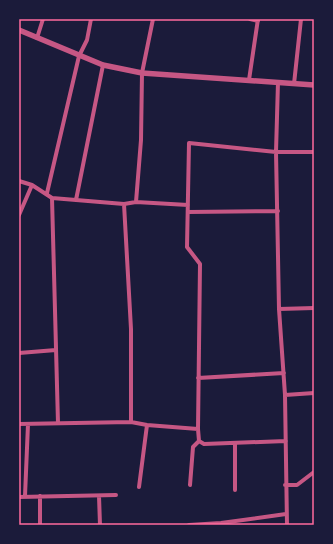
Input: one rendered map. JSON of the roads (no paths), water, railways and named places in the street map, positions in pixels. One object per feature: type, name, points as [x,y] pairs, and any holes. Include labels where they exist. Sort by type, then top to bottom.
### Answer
[{"type":"street","points":[[37,38],[43,19]]},
{"type":"street","points":[[47,194],[79,56],[87,40],[91,19]]},
{"type":"street","points":[[136,202],[141,140],[142,73],[153,19]]},
{"type":"street","points":[[249,80],[258,20],[250,19]]},
{"type":"street","points":[[294,84],[301,19]]},
{"type":"street","points":[[19,30],[103,65],[142,73],[314,85]]},
{"type":"street","points":[[76,200],[103,65]]},
{"type":"street","points":[[278,82],[276,152],[279,309],[286,395],[286,525]]},
{"type":"street","points":[[190,485],[193,447],[199,441],[198,378],[200,264],[187,247],[189,143],[276,152],[314,152]]},
{"type":"street","points":[[19,181],[32,185],[52,198],[124,204],[136,202],[188,205]]},
{"type":"street","points":[[19,215],[32,185]]},
{"type":"street","points":[[52,198],[58,423]]},
{"type":"street","points":[[124,204],[131,329],[131,422]]},
{"type":"street","points":[[188,212],[278,210]]},
{"type":"street","points":[[279,309],[314,308]]},
{"type":"street","points":[[19,353],[56,350]]},
{"type":"street","points":[[198,378],[284,373]]},
{"type":"street","points":[[286,395],[314,393]]},
{"type":"street","points":[[19,424],[131,422],[147,426],[198,429]]},
{"type":"street","points":[[25,496],[28,424]]},
{"type":"street","points":[[139,487],[147,426]]},
{"type":"street","points":[[199,441],[204,444],[286,441]]},
{"type":"street","points":[[235,443],[235,490]]},
{"type":"street","points":[[285,485],[297,484],[314,472]]},
{"type":"street","points":[[19,497],[116,495]]},
{"type":"street","points":[[40,496],[40,525]]},
{"type":"street","points":[[99,496],[100,525]]},
{"type":"street","points":[[189,525],[221,524],[286,514]]}]
